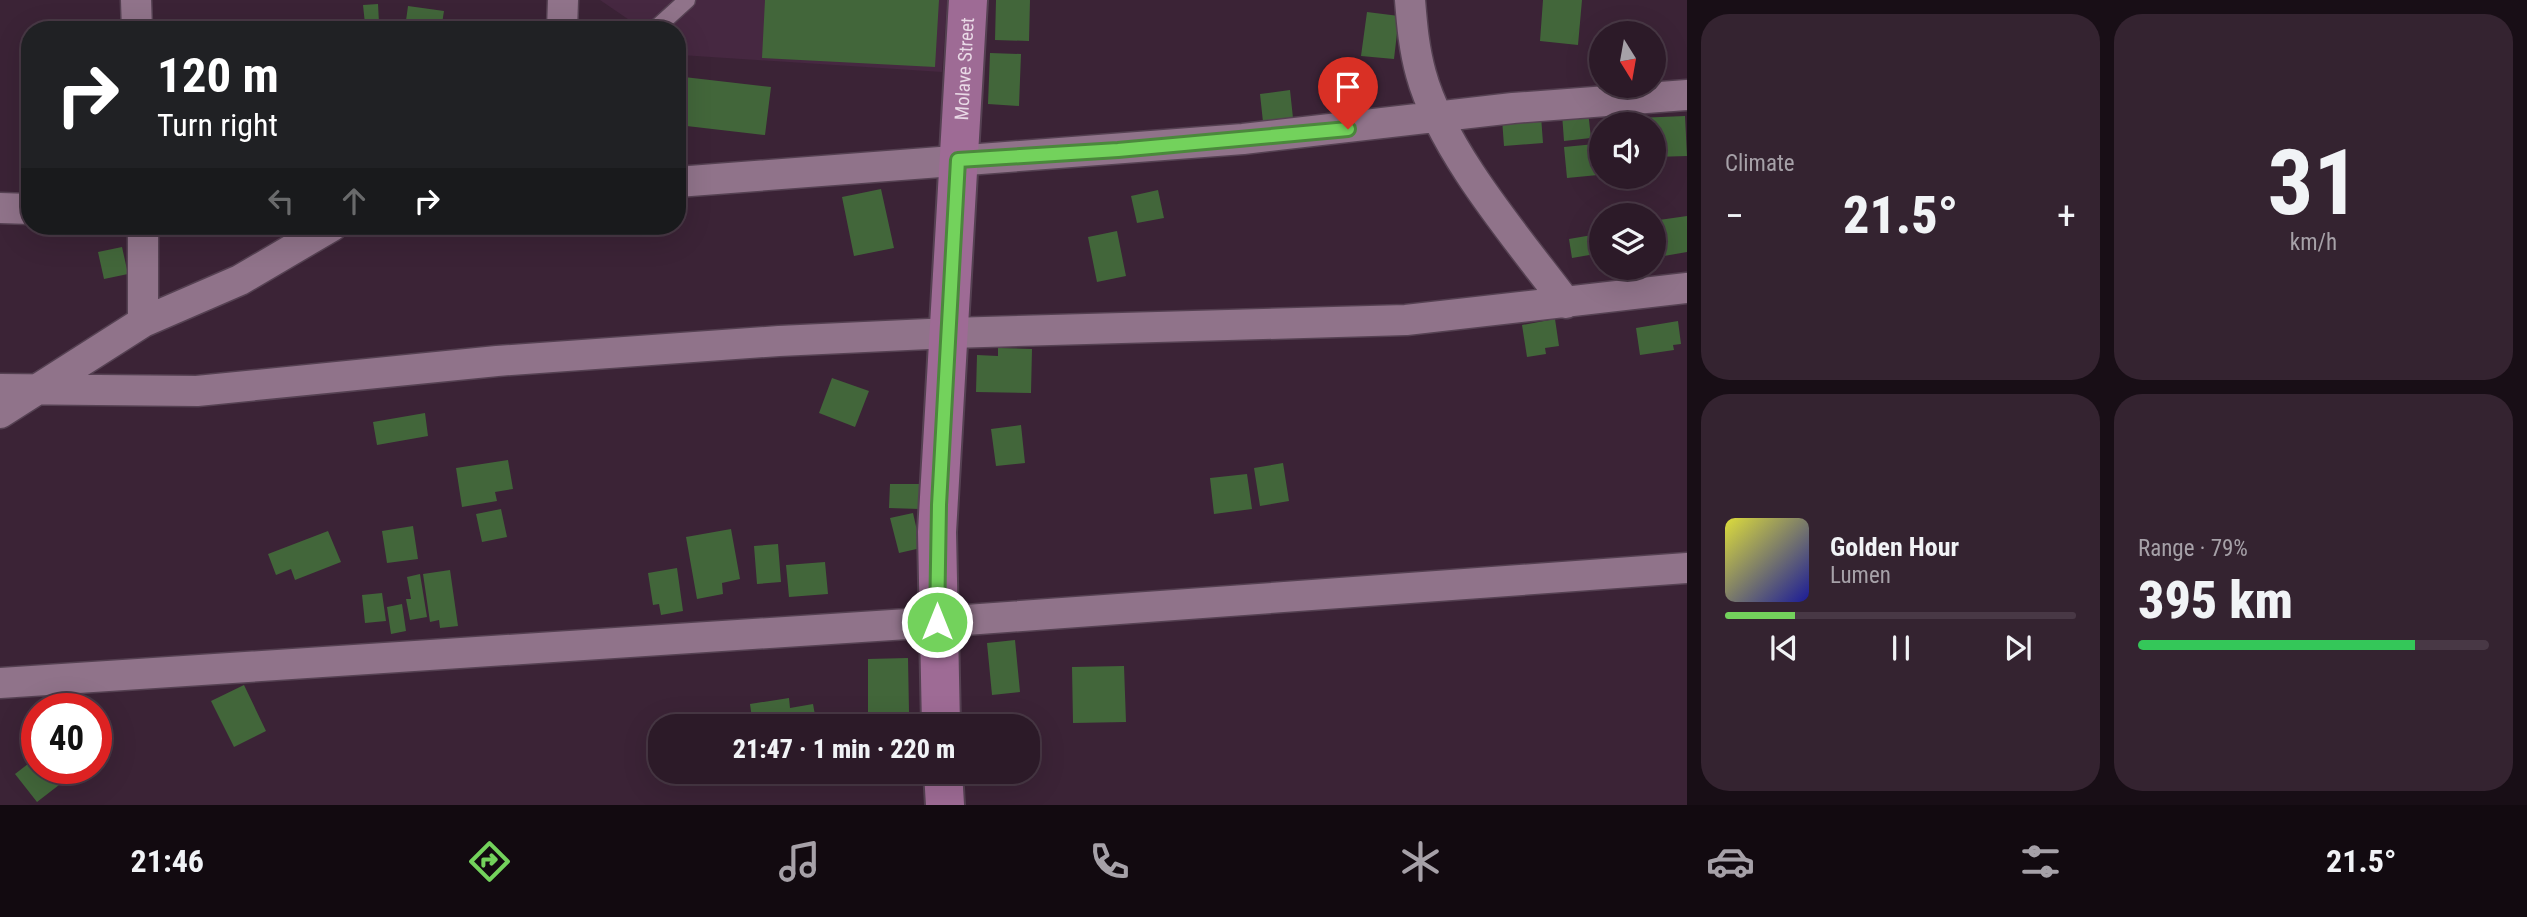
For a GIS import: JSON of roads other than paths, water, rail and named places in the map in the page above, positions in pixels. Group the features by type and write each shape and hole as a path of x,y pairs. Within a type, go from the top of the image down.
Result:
{"street":[{"path":"136,0 137,21"},
{"path":"562,21 563,0"},
{"name":"Molave Street","path":"941,714 937,533 968,0"},
{"path":"1410,0 1413,39 1422,76 1437,116 1488,197 1566,303"},
{"path":"686,181 1298,135 1437,116 1687,95"},
{"path":"0,208 21,209"},
{"path":"143,235 143,323"},
{"path":"0,413 143,323 240,280 317,235"},
{"path":"0,389 197,391 497,361 950,333 1406,320 1687,288"},
{"path":"0,683 937,622 1687,568"},
{"path":"944,784 945,805"}],"lane":[{"path":"664,21 687,0"}]}
